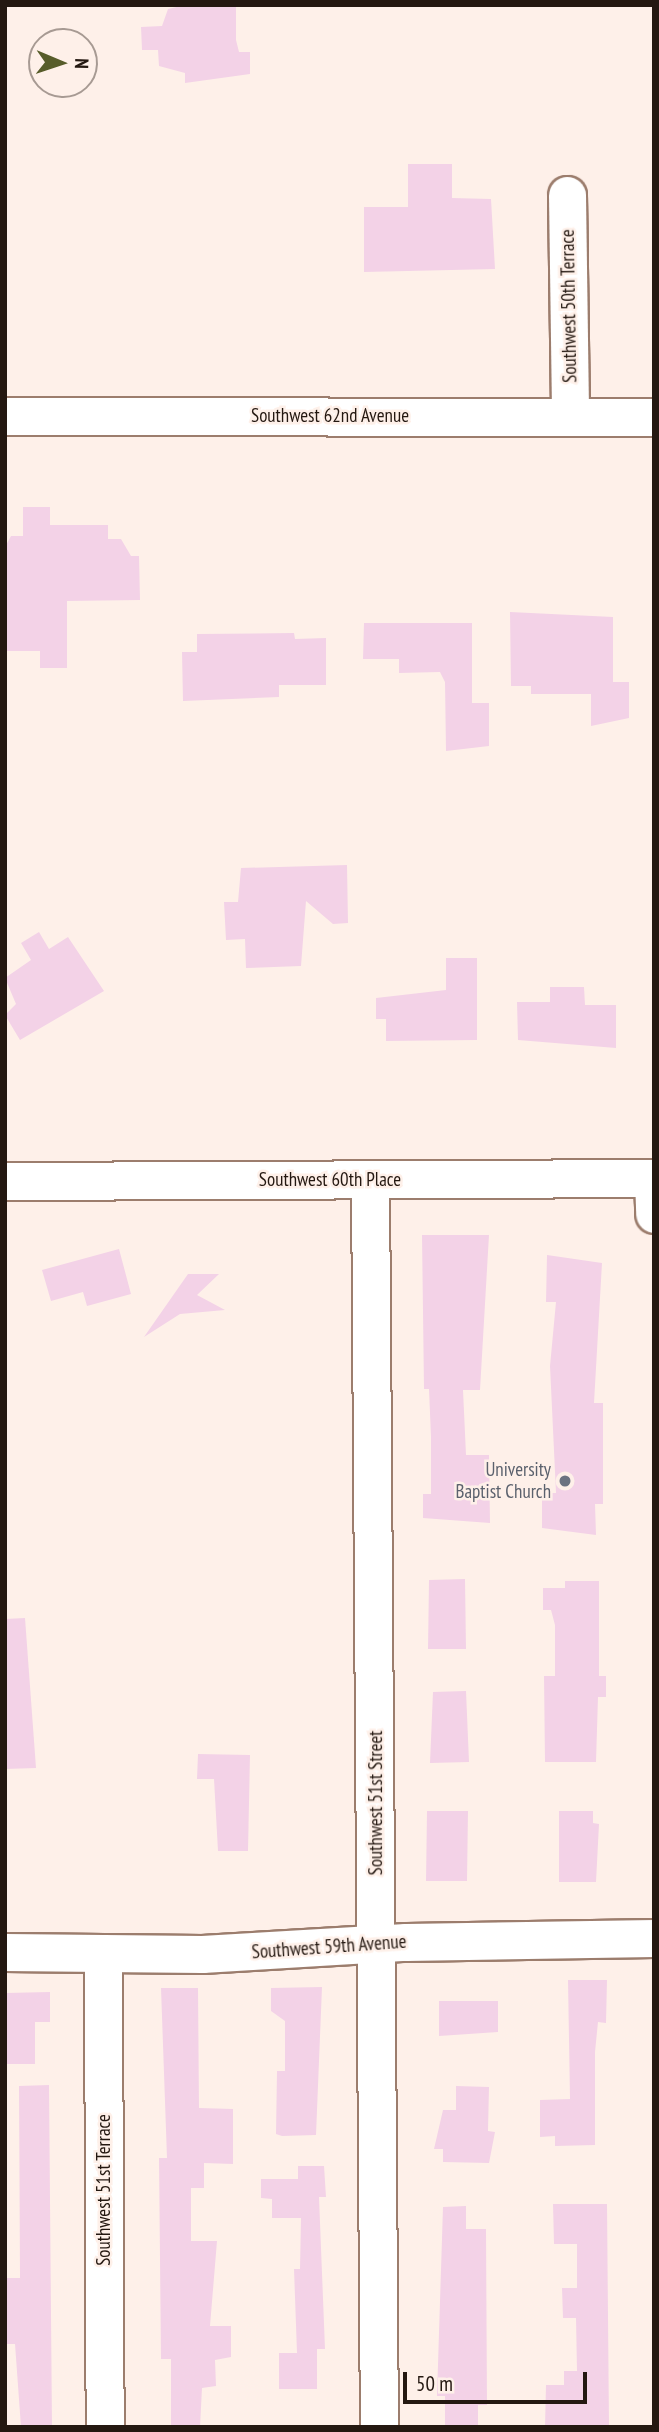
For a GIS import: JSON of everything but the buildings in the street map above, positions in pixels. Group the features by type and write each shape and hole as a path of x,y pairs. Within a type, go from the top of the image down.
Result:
{"street":[{"name":"Southwest 50th Terrace","path":"568,195 570,416"},
{"name":"Southwest 62nd Avenue","path":"5,416 654,417"},
{"name":"Southwest 60th Place","path":"5,1181 654,1178"},
{"path":"654,1178 654,1214"},
{"name":"Southwest 51st Street","path":"370,1180 379,2427"},
{"name":"Southwest 59th Avenue","path":"5,1952 103,1953 654,1938"},
{"name":"Southwest 51st Terrace","path":"103,1953 105,2427"}],"place":[{"name":"University Baptist Church","path":"565,1481"}]}
